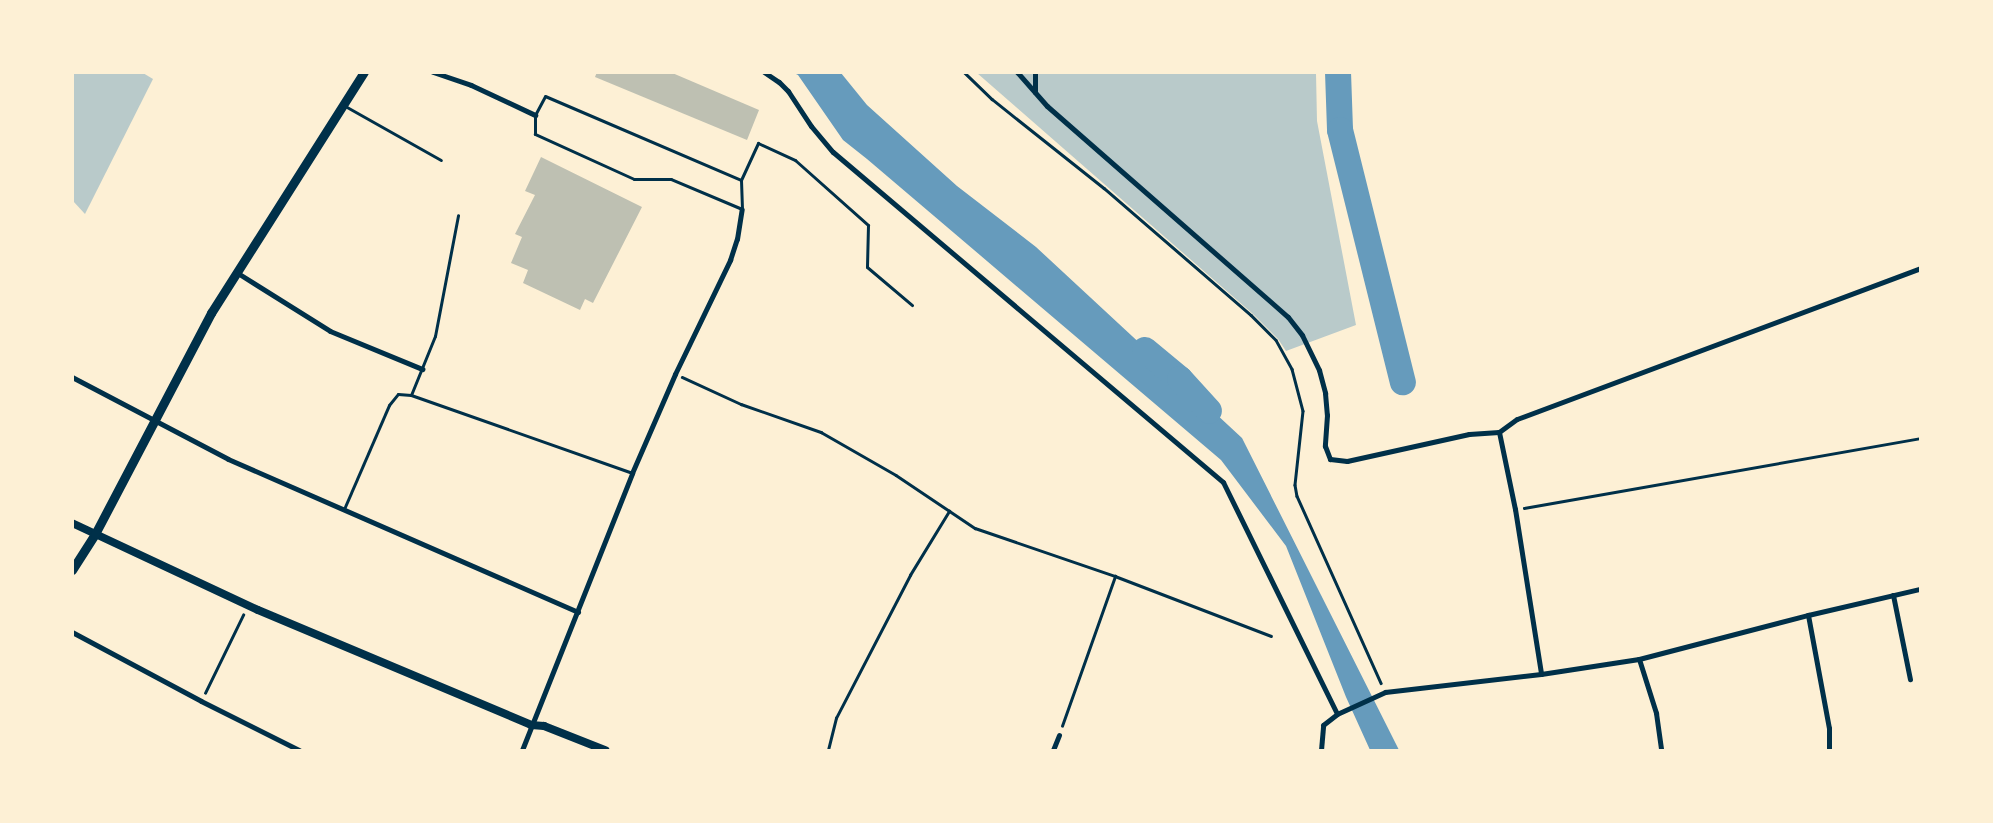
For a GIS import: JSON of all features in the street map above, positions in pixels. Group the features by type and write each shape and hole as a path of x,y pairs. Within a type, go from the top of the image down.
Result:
{"main road":[{"path":"72,570 95,534 211,313 364,72"}],"street":[{"path":"433,72 471,85 535,115"},
{"path":"764,72 779,82 788,92 811,126 833,152 1223,482 1337,714"},
{"path":"1017,72 1047,106 1274,304 1293,323 1311,352 1323,385 1327,416 1325,446 1330,459 1347,461 1469,434 1499,432 1517,419 1920,268"},
{"path":"1035,72 1035,92"},
{"path":"522,750 632,473 675,374 730,260 737,239 742,209"},
{"path":"236,272 330,331 422,369"},
{"path":"72,377 228,459 578,612"},
{"path":"1499,432 1516,509 1541,674"},
{"path":"72,523 248,606 531,725 544,726 604,750"},
{"path":"1321,750 1323,724 1337,714 1382,693 1541,674 1639,659 1808,615 1920,589"},
{"path":"1893,595 1910,679"},
{"path":"1808,615 1829,728 1830,750"},
{"path":"72,632 201,701 300,750"},
{"path":"1639,659 1656,713 1661,750"},
{"path":"1053,750 1059,735"}],"lane":[{"path":"741,180 545,96 535,115 535,134 634,179 670,179 742,209 741,180 758,143 795,160 868,225 867,267 912,305"},
{"path":"344,106 441,160"},
{"path":"411,395 435,336 458,215"},
{"path":"344,509 389,405 398,394 411,395 632,473"}],"path":[{"path":"964,72 992,99 1104,188 1252,315 1276,340 1292,370 1303,411 1295,485 1297,496 1382,693"},
{"path":"675,374 741,404 821,432 896,475 975,528 1115,576 1271,636"},
{"path":"1516,509 1920,438"},
{"path":"828,750 836,718 910,575 949,510"},
{"path":"1059,735 1115,576"},
{"path":"201,701 248,606"}],"shaded area":[{"path":"72,73 143,73 153,79 85,214 73,201"},
{"path":"977,73 1316,73 1317,121 1356,325 1286,351 1278,339 1253,314"}],"water":[{"path":"794,73 841,73 867,105 957,186 1036,247 1242,438 1399,750 1370,750 1346,697 1286,546 1221,460 843,140 798,75"},
{"path":"1333,73 1342,73 1342,128 1333,128"}],"building":[{"path":"597,72 670,72 759,110 747,140 595,77"},
{"path":"541,157 642,207 593,303 585,299 580,310 523,283 528,270 511,263 522,237 515,234 535,195 525,191"}],"waterway":[{"path":"1338,72 1340,130 1403,382"},
{"path":"1145,350 1180,379 1209,411"}]}
